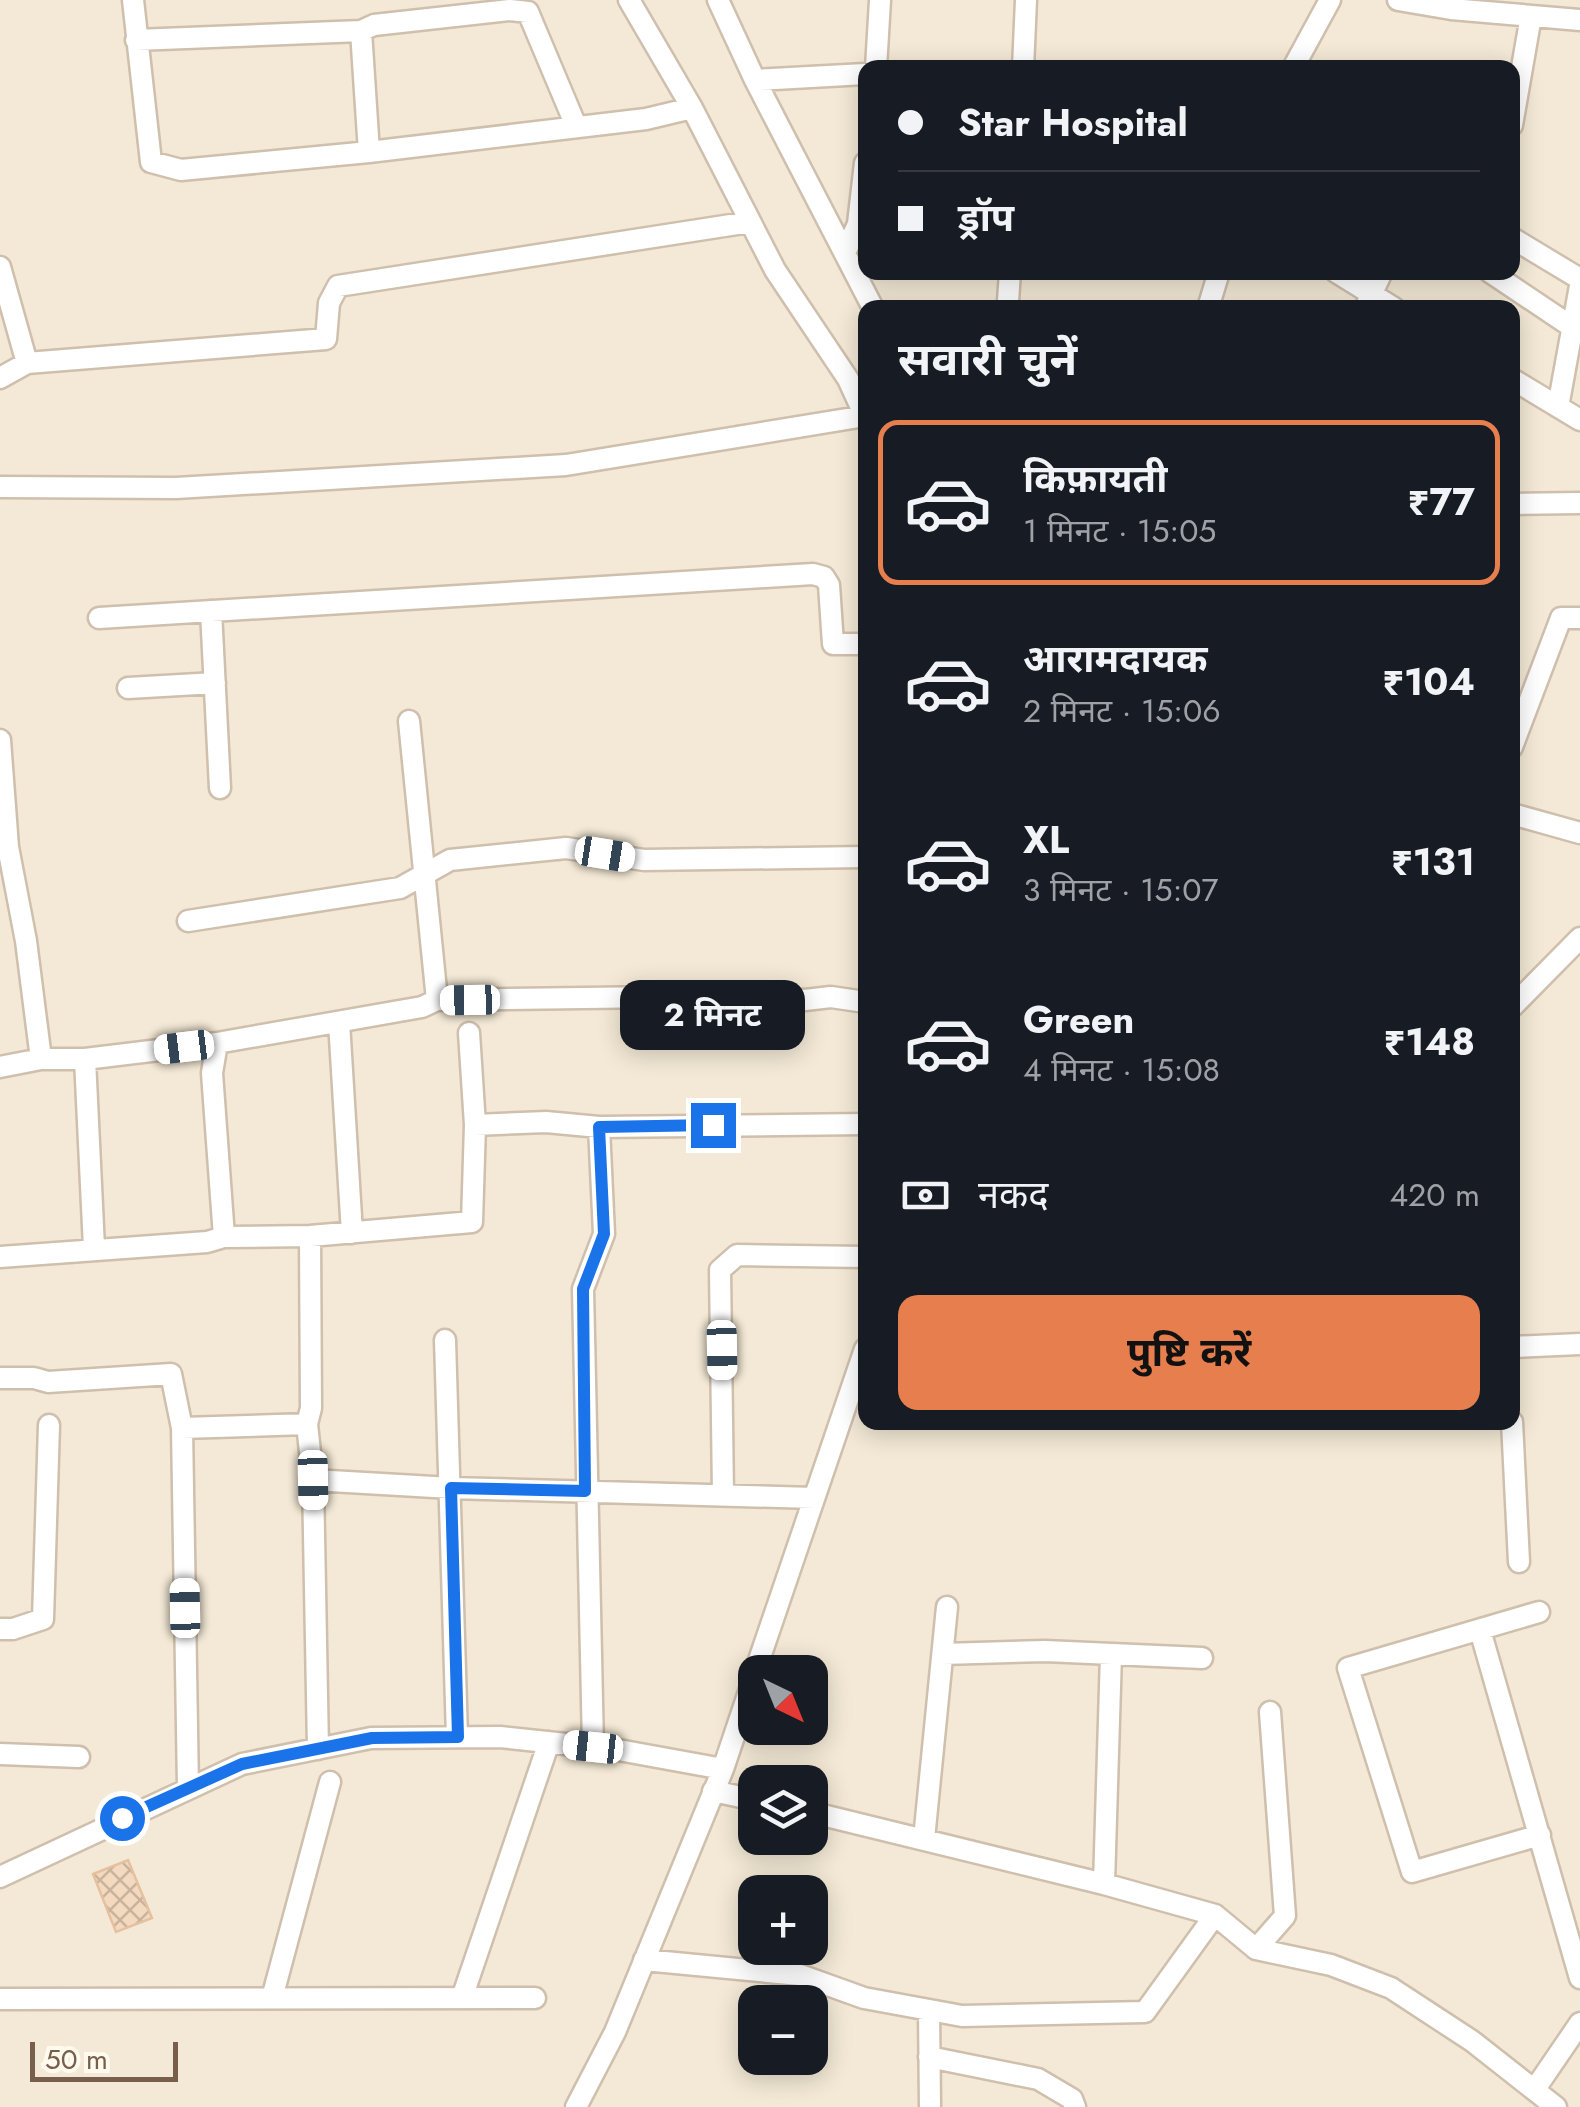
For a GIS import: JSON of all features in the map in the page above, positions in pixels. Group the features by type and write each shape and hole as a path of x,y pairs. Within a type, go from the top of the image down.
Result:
{"street":[{"path":"132,0 150,162 181,170 646,119 692,108"},
{"path":"629,0 692,108 775,270 848,379 858,401"},
{"path":"718,0 858,279"},
{"path":"876,60 880,0"},
{"path":"1023,60 1026,0"},
{"path":"1297,60 1330,0"},
{"path":"1398,0 1452,9 1580,20"},
{"path":"136,40 360,31 374,25 510,10 528,12 576,126"},
{"path":"1520,79 1531,16"},
{"path":"360,31 369,152"},
{"path":"755,80 858,74"},
{"path":"0,378 27,363 326,340 329,303 338,286 750,222"},
{"path":"845,254 858,224"},
{"path":"1520,243 1580,282 1576,329 1558,407"},
{"path":"0,267 27,363"},
{"path":"1345,280 1368,300"},
{"path":"1502,280 1576,329"},
{"path":"1520,384 1580,420"},
{"path":"0,487 176,488 566,465 858,417"},
{"path":"1520,504 1580,503"},
{"path":"99,618 813,574 824,577 829,585 833,644 858,644"},
{"path":"212,611 220,788"},
{"path":"1520,726 1561,618 1580,618"},
{"path":"128,688 215,683"},
{"path":"409,721 437,1000"},
{"path":"0,740 8,846 42,1059"},
{"path":"1520,816 1580,833"},
{"path":"188,921 400,888 450,860 566,848 644,860 858,857"},
{"path":"1520,999 1580,938"},
{"path":"0,1067 42,1059 85,1059 217,1044 422,1007 437,1000 735,996 858,1001"},
{"path":"339,1022 352,1233"},
{"path":"0,1257 207,1242 224,1236 310,1236 472,1222 474,1125 469,1033"},
{"path":"217,1044 212,1072 224,1236"},
{"path":"85,1059 94,1248"},
{"path":"474,1125 858,1124"},
{"path":"593,1747 583,1289 604,1234 599,1127"},
{"path":"310,1236 308,1424 313,1480 318,1748"},
{"path":"722,1495 720,1270 737,1255 858,1257"},
{"path":"444,1340 458,1737"},
{"path":"1520,1347 1580,1344"},
{"path":"761,1655 858,1369"},
{"path":"0,1378 48,1382 172,1374 182,1428 188,1788"},
{"path":"182,1428 308,1424"},
{"path":"0,1628 43,1620 48,1426"},
{"path":"1512,1430 1519,1562"},
{"path":"313,1480 451,1488 814,1498"},
{"path":"924,1839 947,1607"},
{"path":"1539,1612 1348,1668 1412,1872 1540,1835"},
{"path":"1480,1630 1540,1835 1571,1909 1580,1978"},
{"path":"943,1654 1044,1651 1202,1658"},
{"path":"1104,1884 1112,1654"},
{"path":"1256,1949 1285,1916 1270,1712"},
{"path":"576,2107 614,2032 714,1791 738,1722"},
{"path":"0,1876 242,1764 372,1738 500,1737 593,1747 722,1769"},
{"path":"462,1998 549,1742"},
{"path":"0,1754 79,1757"},
{"path":"272,1998 330,1782"},
{"path":"714,1791 738,1796"},
{"path":"828,1816 1215,1915 1256,1949 1332,1965 1391,1988 1472,2042 1556,2107"},
{"path":"644,1960 800,1975 864,1998 962,2016 1145,2012 1215,1915"},
{"path":"0,1999 535,1998"},
{"path":"929,2010 930,2107"},
{"path":"1535,2089 1580,2023"},
{"path":"929,2057 1038,2079 1072,2099 1075,2107"}],"shaded area":[{"path":"0,0 1580,0 1580,2107 0,2107"}],"building":[{"path":"128,1860 152,1918 116,1932 93,1874"}],"route":[{"path":"122,1818 242,1764 372,1738 458,1737 451,1488 585,1491 583,1289 604,1234 599,1127 713,1125"}]}
